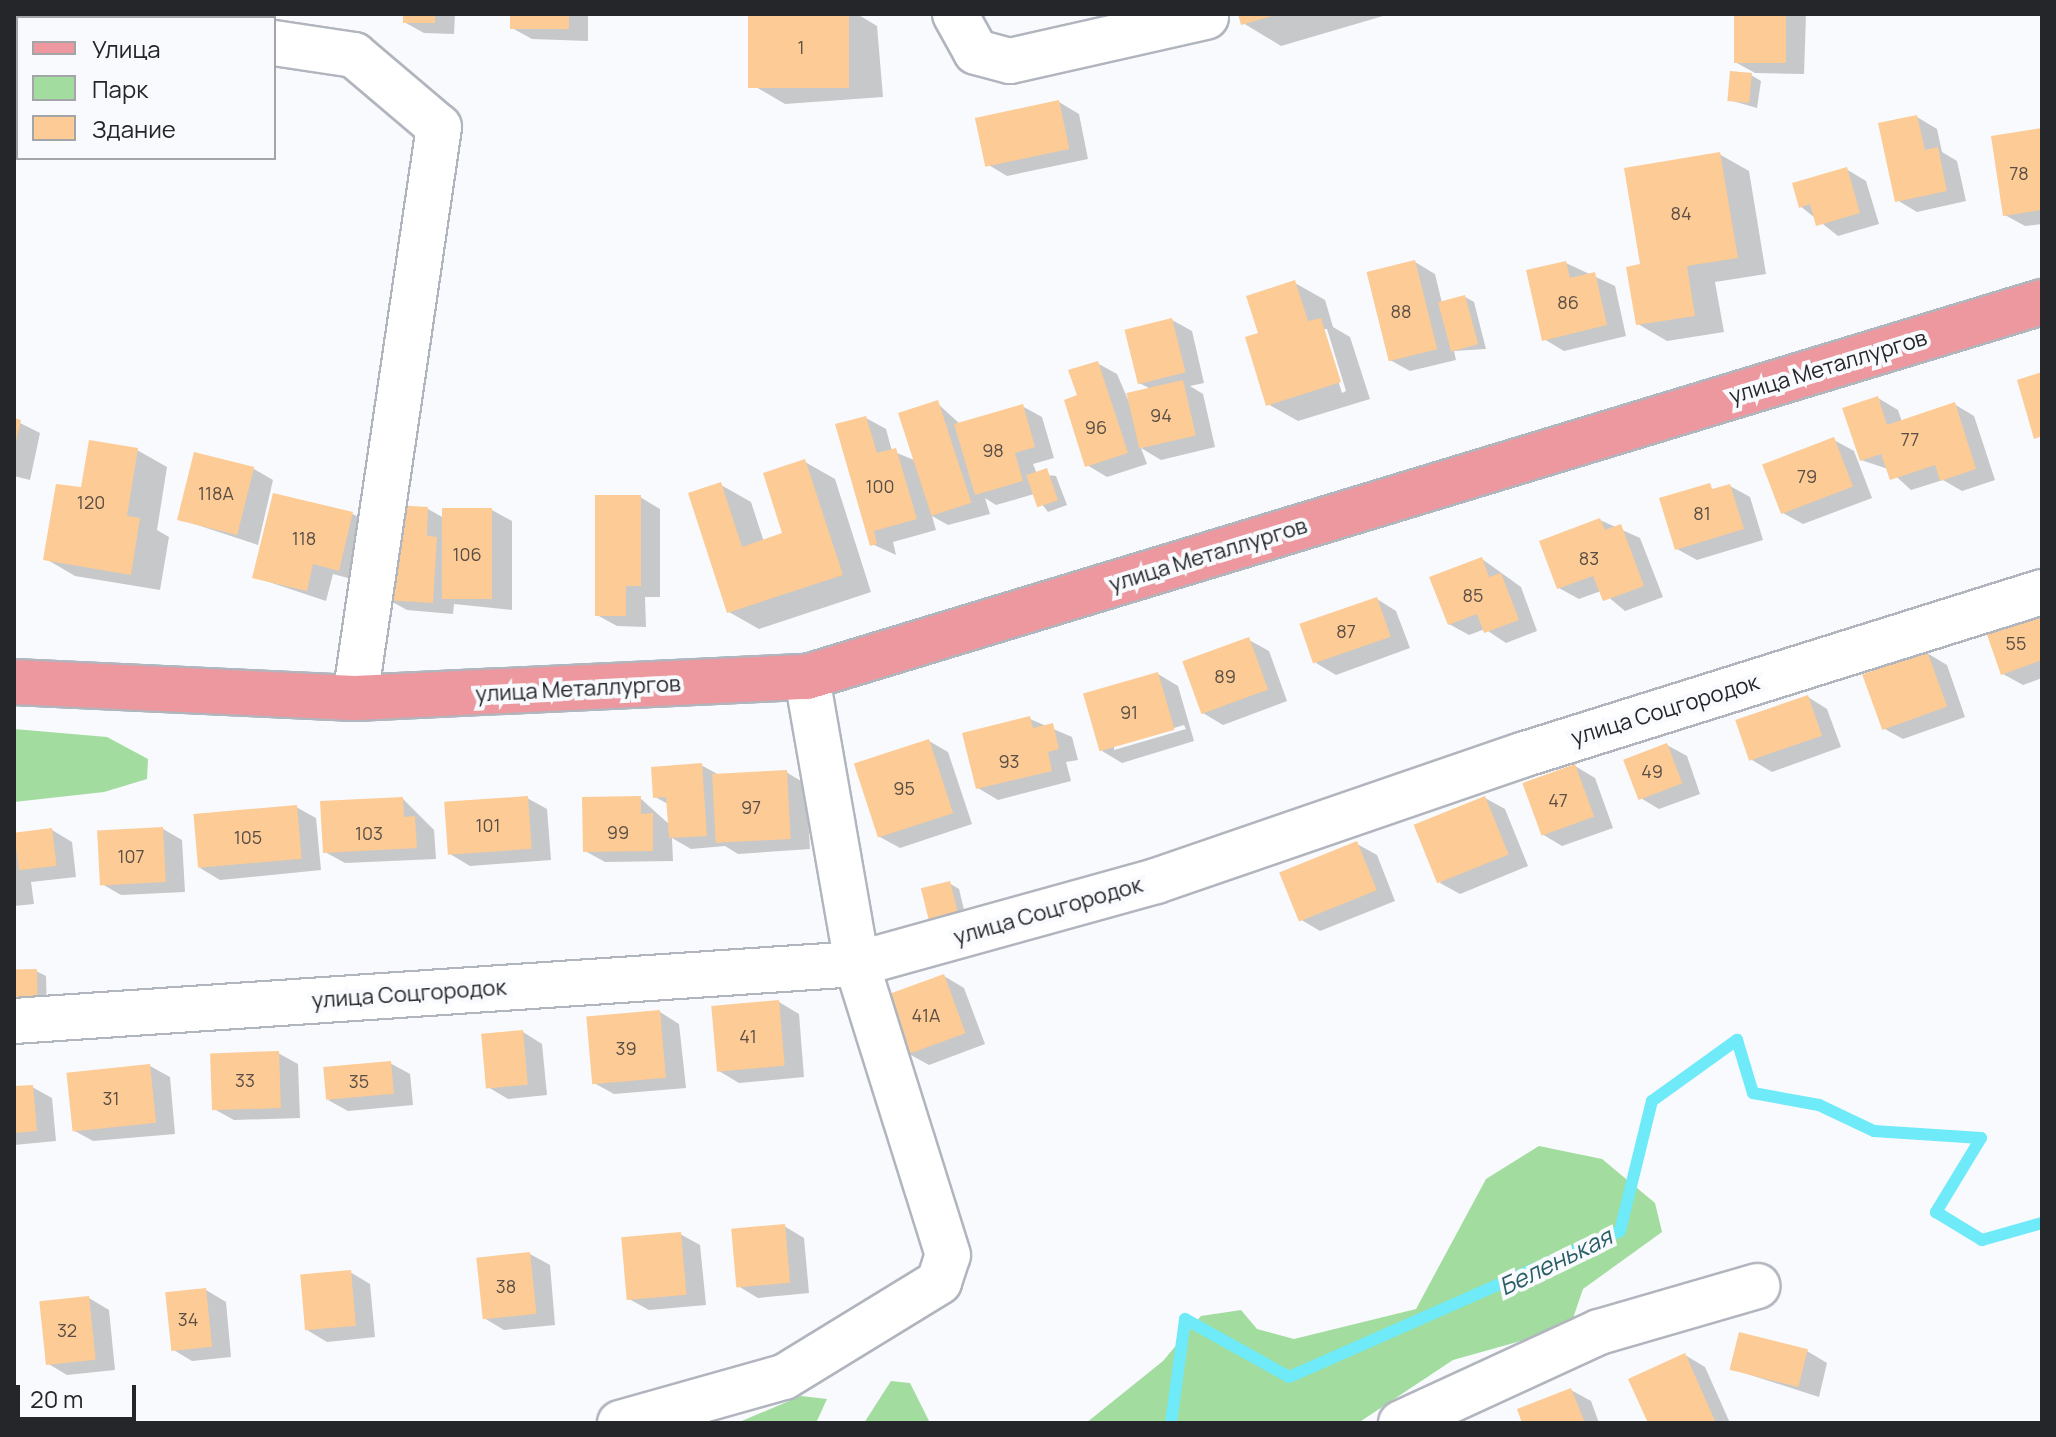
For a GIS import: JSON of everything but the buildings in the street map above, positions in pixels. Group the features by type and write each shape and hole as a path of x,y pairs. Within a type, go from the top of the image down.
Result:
{"main road":[{"name":"улица Металлургов","path":"14,682 355,698 807,677 2042,302"}],"street":[{"path":"955,14 976,52 1010,61 1206,17"},
{"path":"276,43 354,55 439,127 355,698"},
{"name":"улица Соцгородок","path":"14,1021 857,964 1156,881 1522,755 2042,592"},
{"path":"620,1423 784,1377 939,1282 948,1255 857,964 807,677"},
{"path":"1401,1423 1599,1332 1757,1286"}],"green space":[{"path":"14,729 107,737 148,759 147,779 104,792 14,802"},
{"path":"1539,1146 1602,1159 1655,1203 1662,1232 1583,1289 1570,1327 1453,1360 1358,1423 1086,1423 1163,1361 1201,1316 1241,1310 1257,1329 1294,1339 1416,1309 1486,1179"},
{"path":"891,1381 910,1383 930,1423 864,1423"},
{"path":"801,1396 827,1399 816,1423 737,1423"}],"waterway":[{"name":"Беленькая","path":"1171,1423 1185,1319 1289,1377 1620,1231 1652,1101 1737,1040 1753,1093 1819,1105 1874,1131 1981,1138 1936,1212 1982,1240 2042,1223"}]}
